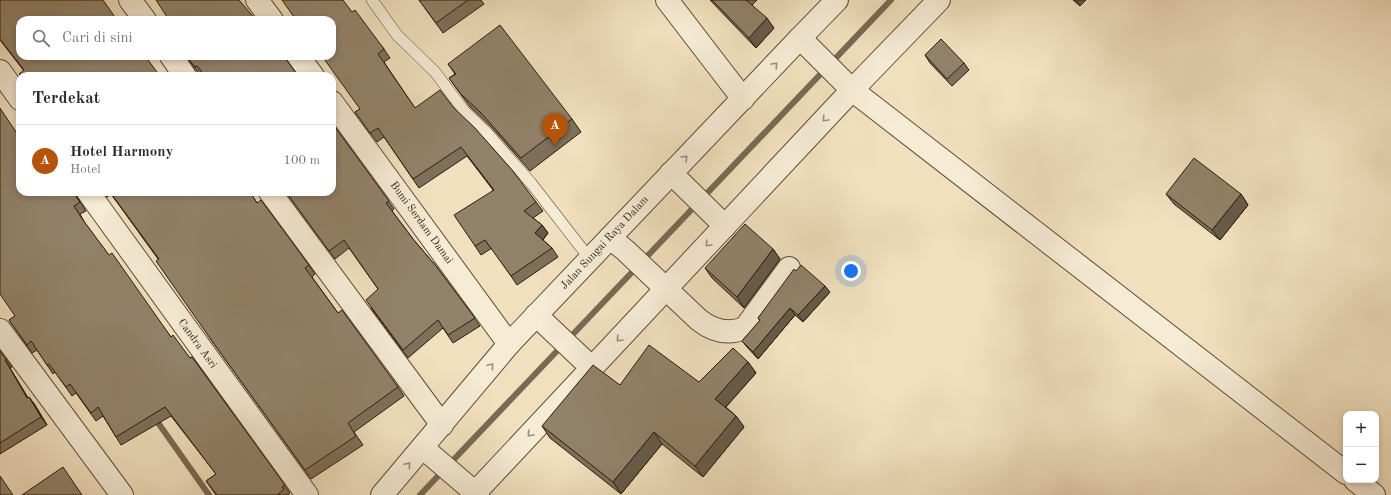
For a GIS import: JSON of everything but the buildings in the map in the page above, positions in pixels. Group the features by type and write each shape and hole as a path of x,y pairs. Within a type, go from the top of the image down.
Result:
{"street":[{"path":"130,0 142,16"},
{"path":"257,0 269,16"},
{"path":"667,0 743,99"},
{"name":"Jalan Sungai Raya Dalam","path":"382,495 428,452 442,425 509,344 543,323 590,259 617,244 671,174 743,99 806,44 837,0"},
{"path":"428,452 474,493 587,363 722,223 846,84 939,0"},
{"path":"806,44 846,84 1343,471"},
{"path":"174,60 182,72"},
{"path":"301,60 310,72"},
{"path":"0,71 16,93"},
{"name":"Bumi Serdam Damai","path":"336,107 509,344"},
{"path":"671,174 722,223"},
{"name":"Candra Asri","path":"91,196 307,495"},
{"path":"273,196 442,425"},
{"path":"617,244 709,328 719,331 735,332 745,328 789,268"},
{"path":"543,323 587,363"},
{"path":"0,330 122,495"},
{"path":"1359,483 1374,495"}],"lane":[{"path":"372,0 397,35 435,72 465,112 486,132 531,183 590,259"}],"waterway":[{"path":"420,495 891,0"},
{"path":"154,417 209,495"}],"place":[{"name":"Hotel Harmony","path":"555,146"}]}
